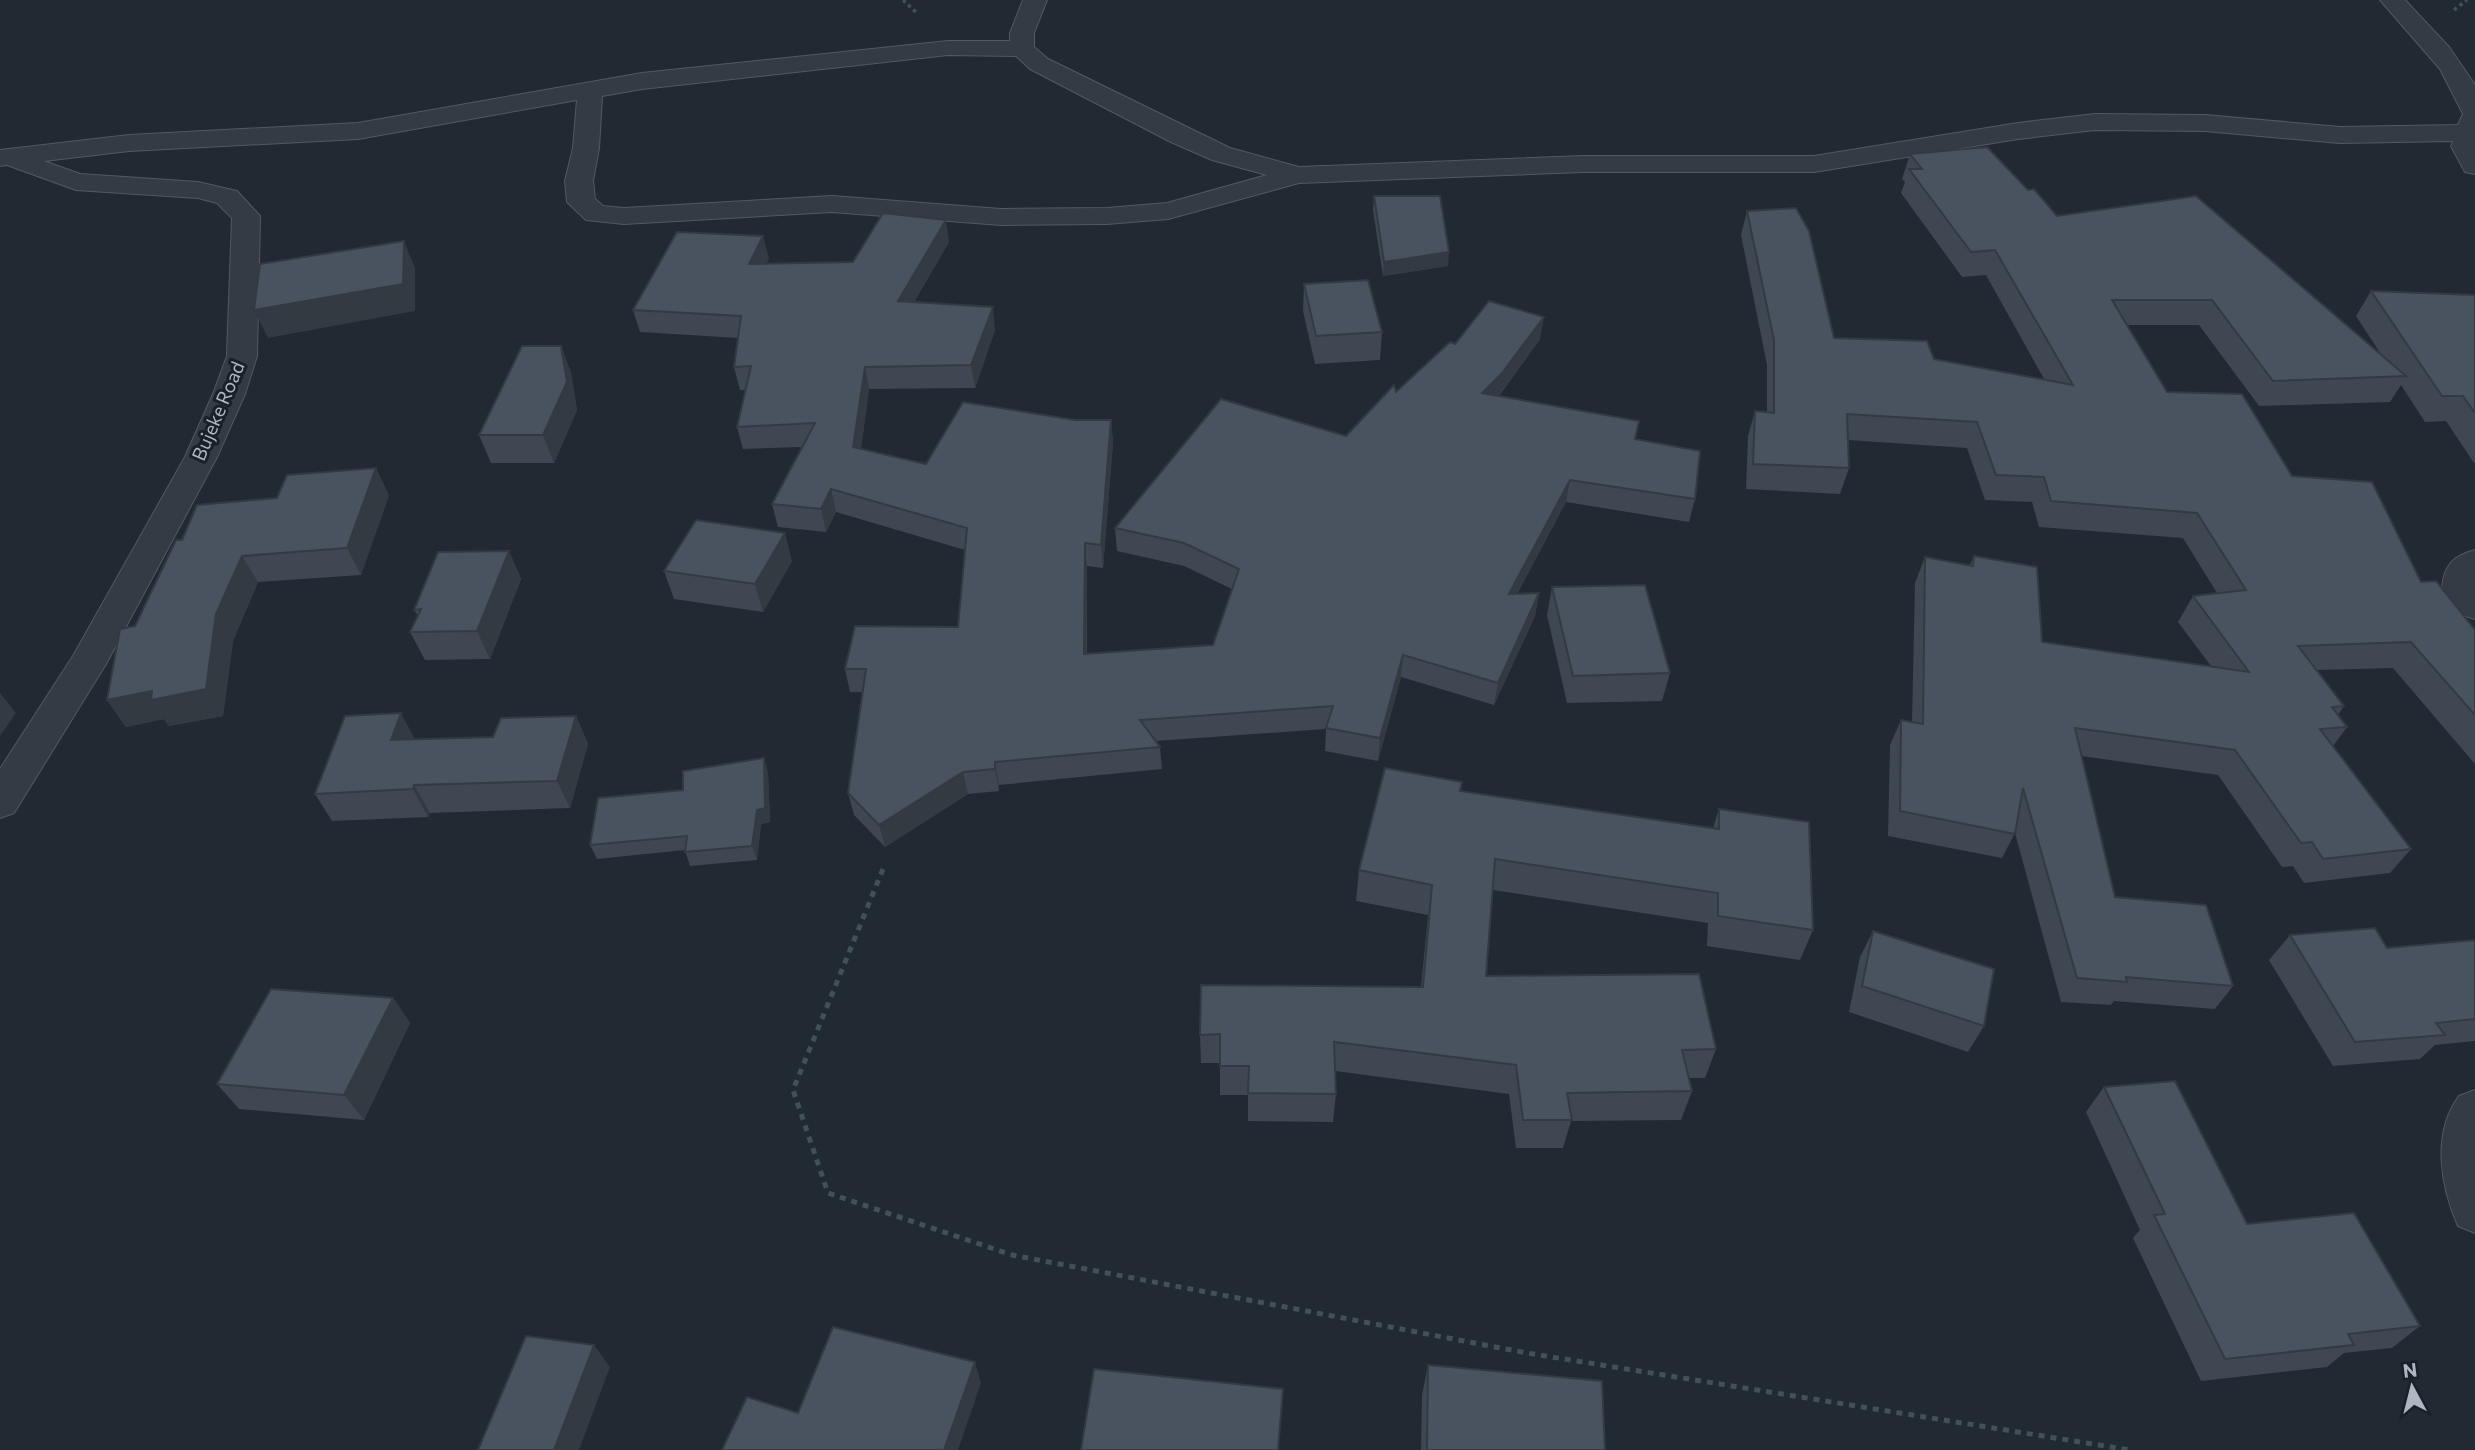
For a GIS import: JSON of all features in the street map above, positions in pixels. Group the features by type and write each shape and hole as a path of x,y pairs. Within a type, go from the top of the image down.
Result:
{"street":[{"path":"1022,49 1022,33 1035,0"},
{"path":"2392,0 2423,32 2468,90 2473,124 2464,146 2475,166"},
{"path":"5,158 129,142 358,131 642,80 974,47 1022,49 1039,64 1180,136 1221,154 1298,174"},
{"path":"590,91 586,148 579,181 581,202 596,214 624,216 832,204 1001,217 1107,216 1168,211 1298,174 1583,164 1814,164 2018,131 2095,122 2205,123 2340,135 2473,124"},
{"name":"Bujeke Road","path":"0,802 87,664 201,457 229,394 242,356 246,216 227,197 198,190 76,182 5,158"},
{"path":"2475,562 2467,565 2461,574 2460,588 2475,606"},
{"path":"2475,1111 2463,1153 2470,1198 2475,1210"}],"path":[{"path":"883,869 793,1090 828,1193 1012,1255 1527,1353 2130,1450"}],"building":[{"path":"1987,147 2028,190 2034,189 2057,216 2196,196 2406,376 2273,381 2212,300 2112,300 2167,392 2242,394 2292,476 2372,482 2421,582 2436,581 2475,630 2475,715 2411,642 2298,646 2344,706 2332,707 2347,727 2320,729 2411,849 2323,859 2312,842 2301,843 2235,750 2075,728 2115,897 2206,905 2233,986 2126,977 2127,982 2077,978 2023,788 2015,834 1900,811 1901,720 1923,724 1925,557 1973,566 1974,556 2037,567 2042,642 2249,672 2193,596 2246,590 2197,513 2051,501 2044,477 1996,475 1977,422 1847,414 1849,468 1753,464 1755,411 1774,413 1774,340 1747,211 1796,208 1809,231 1834,338 1927,341 1934,359 2073,385 1995,250 1971,252 1909,169 1922,169 1910,154"},
{"path":"1374,196 1440,196 1449,252 1384,262"},
{"path":"883,213 946,220 898,301 993,307 971,365 865,367 853,447 926,464 963,402 1075,420 1111,420 1101,545 1085,543 1084,654 1213,645 1239,569 1184,543 1115,528 1221,399 1346,436 1394,385 1396,392 1450,342 1455,344 1489,301 1544,317 1502,373 1482,393 1639,421 1635,439 1700,451 1695,499 1570,480 1509,594 1539,593 1498,683 1403,655 1380,738 1326,728 1333,706 1140,720 1160,747 995,762 995,769 963,772 879,825 848,793 866,669 845,669 855,626 958,627 967,528 831,489 821,509 772,504 815,423 737,427 751,366 734,367 741,316 633,310 677,232 763,236 749,264 853,262"},
{"path":"404,241 403,284 254,310 260,264"},
{"path":"1368,280 1382,332 1316,336 1304,284"},
{"path":"2371,291 2475,295 2475,413 2463,396 2442,396"},
{"path":"522,346 561,346 567,382 543,435 479,435"},
{"path":"376,468 347,548 242,556 216,614 206,689 151,700 152,691 107,700 120,629 135,626 176,540 182,540 197,505 277,498 287,475"},
{"path":"696,520 785,533 755,584 664,571"},
{"path":"509,551 477,631 410,632 421,609 414,610 438,552"},
{"path":"1645,585 1670,673 1573,676 1552,587"},
{"path":"401,713 391,740 493,737 501,718 576,716 557,781 414,785 413,789 315,794 345,716"},
{"path":"764,758 765,808 757,810 752,846 685,852 687,836 590,845 598,798 683,790 683,771"},
{"path":"1385,768 1462,782 1460,791 1719,829 1719,809 1809,822 1813,930 1718,916 1718,893 1495,859 1486,976 1699,974 1716,1049 1682,1050 1692,1091 1567,1093 1572,1120 1523,1120 1516,1065 1334,1042 1336,1094 1248,1093 1249,1066 1220,1066 1220,1034 1200,1035 1201,985 1423,987 1432,885 1359,870"},
{"path":"2375,928 2387,948 2475,940 2475,1019 2436,1023 2445,1035 2355,1042 2290,935"},
{"path":"1873,931 1994,969 1984,1026 1862,986"},
{"path":"271,989 393,998 344,1095 217,1084"},
{"path":"2175,1081 2247,1224 2354,1213 2420,1326 2348,1334 2354,1345 2225,1359 2154,1215 2165,1214 2104,1087"},
{"path":"833,1327 975,1362 944,1450 722,1450 747,1397 798,1413"},
{"path":"526,1336 594,1345 554,1450 478,1450"},
{"path":"1428,1365 1602,1381 1605,1450 1427,1450"},
{"path":"1094,1369 1283,1389 1278,1450 1081,1450"}]}
